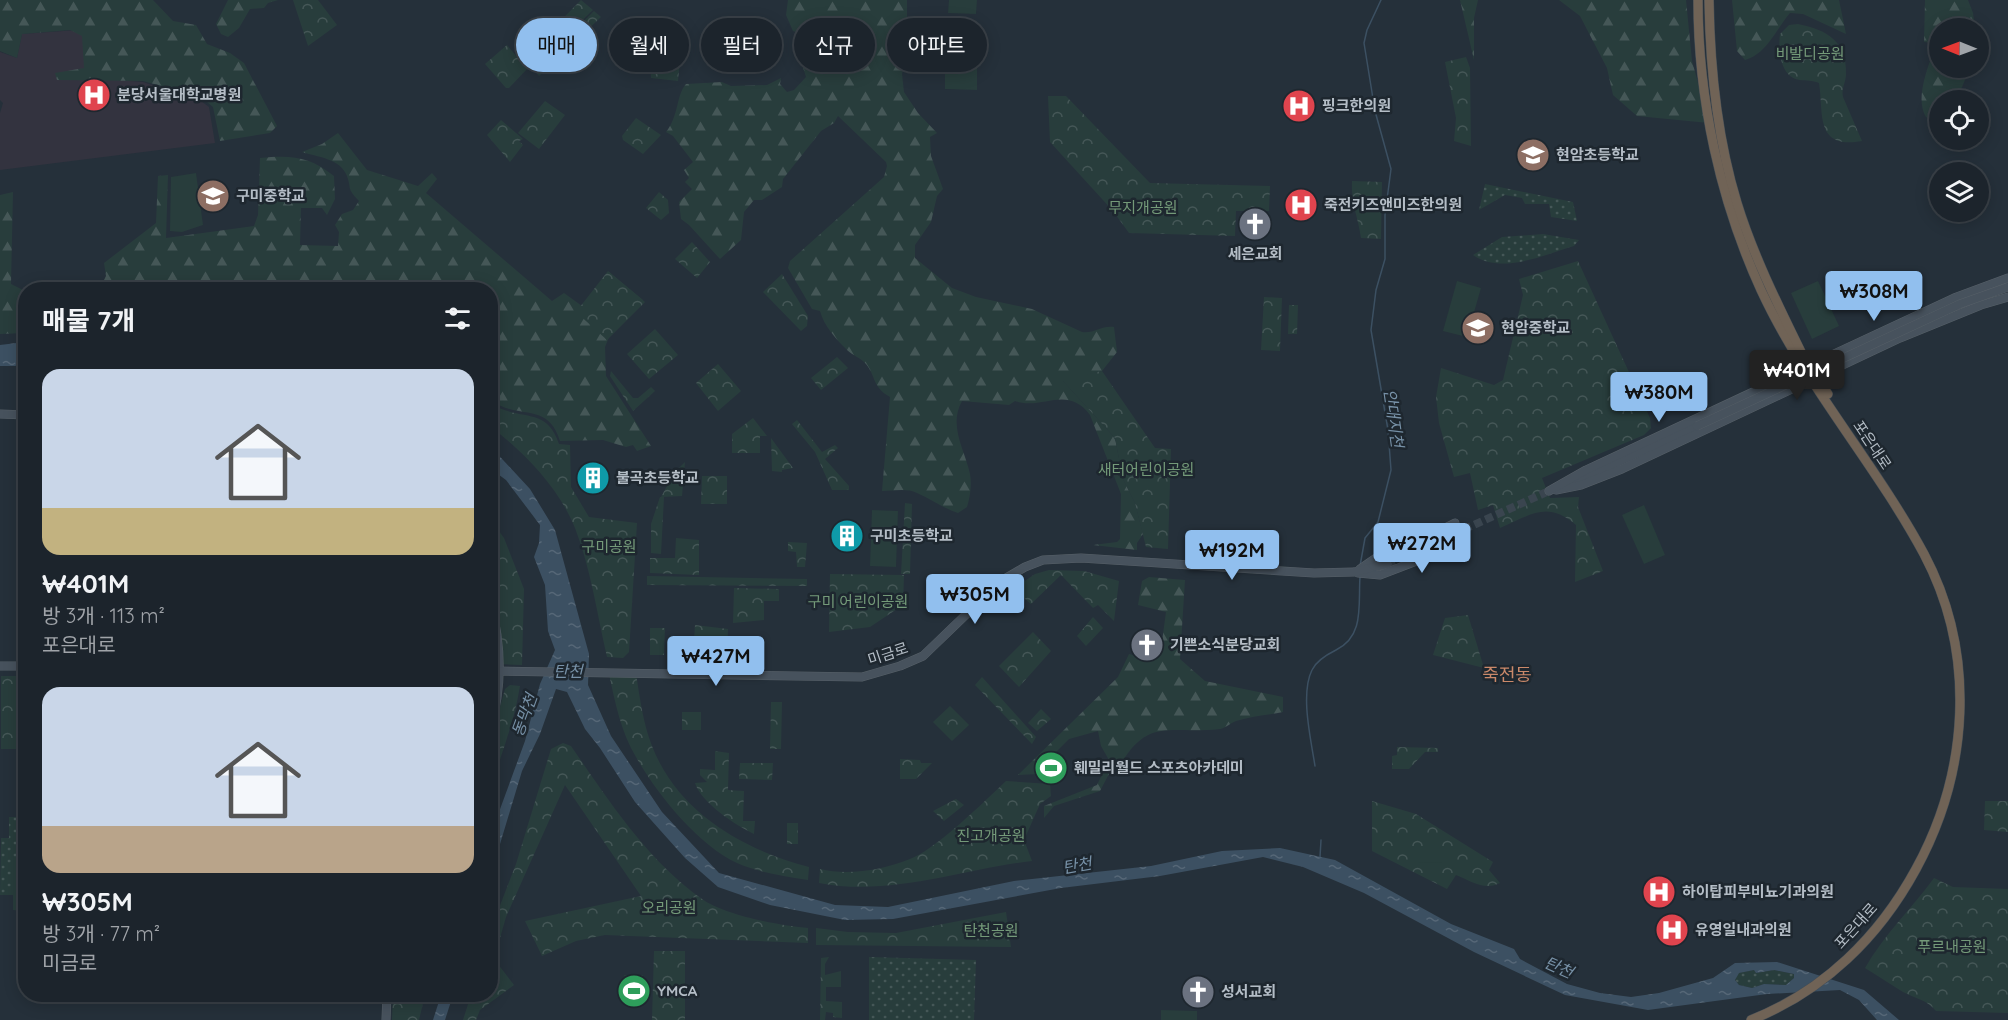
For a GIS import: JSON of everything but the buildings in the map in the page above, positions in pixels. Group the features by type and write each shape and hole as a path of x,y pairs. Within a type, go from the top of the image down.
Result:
{"highway":[{"path":"1698,0 1702,73 1716,127"},
{"path":"1709,0 1716,127"},
{"name":"포은대로","path":"1716,127 1724,169 1724,193 1760,286 1779,327 1815,379 1925,557 1948,612 1957,647 1963,713 1961,743 1947,794 1922,858 1878,929 1852,958 1809,989 1758,1019"}],"main road":[{"path":"1640,449 1690,422 1807,367 1973,290 2008,278"},
{"path":"2008,287 1960,304 1640,449 1569,478 1549,491 1581,484 1640,461 1900,338 1981,305 2008,297"},
{"path":"0,414 18,415"},
{"path":"1354,572 1376,558 1405,548 1455,523"},
{"path":"1354,572 1374,576 1461,544"},
{"name":"미금로","path":"498,671 614,671 819,678 870,675 923,656 1001,581 1034,564 1069,558 1296,573 1354,572"},
{"path":"1354,572 1387,564"},
{"path":"0,666 18,666"},
{"path":"386,1020 387,1002"}],"shaded area":[{"name":"분당서울대학교병원","path":"77,30 84,33 92,78 143,82 201,101 209,107 215,143 0,170 0,113 3,103 0,100 0,52 17,58 22,34"}],"green space":[{"path":"0,0 153,0 173,21 196,25 207,44 230,53 244,63 277,126 270,133 220,141 213,107 207,102 176,90 143,81 57,80 55,73 84,68 82,36 70,30 22,34 17,58 0,51"},
{"path":"228,0 278,0 268,3 264,8 250,9 239,28 228,37 221,34 216,24"},
{"path":"293,0 318,0 337,25 308,46"},
{"path":"581,0 593,10 585,18 563,18"},
{"path":"788,0 907,0 907,18 887,18 887,72 902,72 904,92 918,113 937,133 930,137 931,156 943,189 937,196 931,222 915,245 915,258 952,288 976,297 1032,309 1082,332 1114,327 1117,352 1102,371 1063,381 1115,438 1123,479 1135,503 1143,534 1137,543 1137,550 1093,545 1117,542 1120,539 1121,494 1090,415 1072,401 1025,403 1015,401 1009,405 962,401 958,410 957,429 970,474 971,487 967,507 958,513 913,491 882,491 890,397 877,385 866,364 849,352 835,337 824,322 820,311 812,309 788,268 790,261 884,177 886,162 838,116 834,123 821,131 783,179 782,187 762,200 754,200 744,212 741,240 720,259 681,219 679,202 692,189 685,182 689,178 684,170 693,162 673,136 666,132 686,84 722,82 731,86 767,85 781,78 780,84 787,92 794,90 806,77 804,72 875,72 875,18 794,18 794,31 786,15"},
{"path":"949,0 977,0 976,14 948,13"},
{"path":"1460,0 1478,0 1474,18 1474,60"},
{"path":"1559,0 1686,0 1692,61 1709,123 1637,116 1613,95 1607,68 1580,16"},
{"path":"1732,0 1839,0 1846,34 1803,14 1790,13 1765,47 1753,57 1745,60 1737,51"},
{"path":"1925,0 1968,0 1974,18 1929,18 1929,42 1924,42"},
{"path":"594,11 601,17 597,21 597,18 587,18"},
{"name":"비발디공원","path":"1798,24 1826,34 1839,45 1843,53 1846,74 1843,97 1862,141 1836,140 1829,134 1822,116 1819,83 1793,78 1784,69 1779,47 1780,34 1789,25"},
{"path":"507,45 516,56 516,72 524,72 509,88 506,88 485,64"},
{"path":"1466,57 1470,68 1471,146 1454,141 1456,118 1445,62"},
{"path":"1929,65 1929,78 1966,78 1960,90 1929,90 1929,119 1923,109 1924,80"},
{"path":"651,72 679,72 678,81 651,78"},
{"path":"945,72 977,72 977,90 945,89"},
{"name":"무지개공원","path":"1048,96 1066,96 1150,183 1270,186 1269,211 1236,211 1235,236 1129,233 1113,211 1050,142"},
{"path":"545,101 565,115 539,149 518,133"},
{"path":"636,118 661,135 643,154 623,140 622,136"},
{"path":"501,120 523,139 519,141 523,145 510,162 487,135"},
{"path":"338,133 367,170 418,186 432,173 437,179 426,193 552,301 564,293 582,306 609,272 643,300 611,332 605,347 606,376 651,446 637,451 633,445 626,447 603,440 560,441 555,429 540,416 512,410 498,404 498,282 103,282 106,276 104,263 156,223 158,176 168,175 166,238 254,226 258,215 260,158 299,158 316,164 334,176 335,199 327,215 322,208 301,208 300,245 338,246 339,232 335,225 342,214 353,210 359,201 351,191 347,176 339,165 328,159 302,152 322,144"},
{"path":"196,173 203,225 182,232 170,231 171,177"},
{"path":"1352,181 1382,182 1381,239 1361,238"},
{"path":"1485,184 1573,202 1577,221 1551,217 1549,204 1525,204 1522,198 1505,195 1479,210"},
{"path":"13,192 11,284 18,288 18,333 0,334 0,195"},
{"path":"659,192 668,200 669,213 661,220 646,208"},
{"path":"1543,234 1579,240 1574,246 1536,258 1510,263 1484,261 1473,255 1502,237"},
{"path":"692,242 710,262 697,278 675,259"},
{"path":"1578,261 1650,418 1651,428 1644,435 1542,478 1550,498 1579,497 1578,507 1603,571 1575,582 1576,525 1556,513 1539,512 1500,528 1493,505 1478,510 1470,473 1454,477 1439,423 1436,397 1441,368 1494,385 1503,380 1523,295 1519,279"},
{"path":"608,271 645,302 607,340 576,312"},
{"path":"782,274 808,316 807,326 801,331 763,292"},
{"path":"1457,281 1481,288 1467,337 1443,331"},
{"path":"1818,281 1839,326 1812,339 1791,293"},
{"path":"1264,297 1282,298 1280,351 1261,350"},
{"path":"1289,305 1298,305 1297,334 1288,334"},
{"path":"655,329 678,355 649,379 627,354"},
{"path":"837,357 848,368 821,390 811,378"},
{"path":"718,364 741,391 718,411 696,383"},
{"path":"611,371 633,398 638,398 651,387 655,391 633,411 610,376"},
{"name":"새터어린이공원","path":"1102,371 1155,448 1171,449 1168,549 1146,547 1135,503 1123,479 1115,438 1062,380"},
{"name":"구미공원","path":"498,407 540,419 554,432 559,444 570,445 571,487 589,517 637,523 629,652 623,658 607,657 585,559 568,513 550,485 516,448 498,433"},
{"path":"753,418 767,436 760,436 760,453 732,453 732,434"},
{"path":"797,420 822,452 835,445 838,448 825,459 849,486 849,490 832,490 815,452 792,424"},
{"path":"771,438 793,468 782,470 782,472 772,471"},
{"path":"685,462 682,496 661,497 674,473"},
{"path":"702,476 727,476 727,504 701,504"},
{"path":"660,497 664,497 661,554 651,553 651,524"},
{"path":"905,503 912,504 910,574 901,574"},
{"path":"1644,505 1665,555 1644,564 1622,515"},
{"path":"872,510 898,511 896,567 870,566"},
{"path":"498,530 504,538 524,589 522,665 499,664"},
{"path":"676,538 699,540 699,575 650,573 650,558 675,558"},
{"path":"788,542 807,543 805,567 797,567 796,552 788,551"},
{"path":"1049,570 1084,571 1119,581 1114,621 1098,605 1093,608 1061,575 1031,604 1013,589 1035,574"},
{"name":"구미 어린이공원","path":"830,574 904,575 903,605 870,627 829,632"},
{"path":"647,576 807,579 807,586 647,585"},
{"path":"1149,577 1185,580 1180,659 1205,681 1283,697 1283,712 1242,719 1220,729 1160,731 1149,735 1138,742 1128,753 1117,771 1111,770 1100,791 1054,806 1044,818 1044,806 1097,785 1109,760 1101,746 1098,731 1069,739 1038,770 1038,774 1018,775 1118,677 1129,654 1149,659 1161,649 1166,612 1138,605 1142,581"},
{"path":"734,588 779,589 779,601 764,601 764,620 733,623"},
{"path":"1468,615 1484,668 1433,655 1445,618"},
{"path":"1093,617 1103,628 1086,646 1077,636"},
{"path":"695,625 728,629 727,659 693,658"},
{"path":"650,628 665,628 664,655 650,655"},
{"path":"1033,632 1051,651 1019,687 999,666"},
{"path":"609,674 636,674 644,719 652,746 678,791 716,825 738,839 785,860 809,867 808,880 763,872 737,863 722,855 693,831 655,787 631,747 619,717"},
{"path":"1,676 18,676 18,749 1,749"},
{"path":"982,677 1036,737 1032,744 975,685"},
{"path":"510,685 520,686 511,725 498,765 498,714 505,689"},
{"path":"771,702 782,702 781,749 770,749"},
{"path":"950,706 969,725 952,741 933,722"},
{"path":"1041,709 1051,719 1037,731 1028,723"},
{"path":"682,712 701,712 701,730 682,730"},
{"name":"오리공원","path":"563,743 571,746 646,848 702,899 738,915 808,928 808,943 605,935 576,941 542,956 525,921 641,896 565,785 506,917 498,945 498,911 516,864 551,749"},
{"path":"1397,747 1438,748 1438,752 1425,752 1409,769 1392,769 1392,756 1397,755"},
{"path":"715,751 729,753 728,790 744,791 743,821 755,821 754,834 720,813 704,798 695,783 707,782 700,775 700,769 715,770"},
{"path":"900,759 932,763 916,779 900,779"},
{"path":"740,763 773,763 772,780 739,779"},
{"name":"진고개공원","path":"1006,781 1050,784 1051,796 1040,804 1024,840 1032,861 873,887 819,883 820,869 842,872 865,871 899,863 920,854 960,824"},
{"path":"956,799 964,805 944,821 933,811"},
{"path":"1372,801 1416,814 1493,862 1489,870 1500,883 1483,886 1456,875 1447,889 1372,851"},
{"path":"1985,801 2008,801 2008,832 1984,830"},
{"path":"9,817 18,817 18,890 15,895 0,895 1,838 9,838"},
{"path":"787,823 798,823 798,844 787,844"},
{"path":"1418,849 1442,849 1442,863 1418,862"},
{"path":"13,859 18,859 18,910 13,910"},
{"name":"푸르내공원","path":"1934,878 1953,887 2008,889 2008,1013 1936,1011 1925,1002 1903,992 1865,968 1880,945"},
{"name":"탄천공원","path":"1006,912 1011,947 816,945 816,928 848,932 896,933"},
{"path":"654,951 685,951 685,1020 652,1020"},
{"path":"829,957 825,964 825,975 841,971 841,987 826,987 826,1001 842,1002 842,1018 833,1017 833,1013 826,1012 825,1020 820,1020 821,958"},
{"path":"869,957 976,960 974,1020 869,1020"},
{"name":"오리공원","path":"498,964 514,985 498,997"},
{"path":"1754,970 1756,973 1774,970 1794,974 1794,978 1786,985 1764,984 1752,988 1739,985 1735,980 1738,973"},
{"name":"YMCA","path":"624,975 643,975 642,1005 626,1005"},
{"path":"393,1002 423,1002 419,1020 392,1020"},
{"name":"오리공원","path":"469,1002 491,1002 480,1010 476,1020 463,1020"},
{"path":"1161,1010 1197,1011 1197,1020 1161,1020"}],"water":[{"path":"18,343 18,365 0,366 0,345"},
{"name":"탄천","path":"498,455 530,489 555,530 589,654 588,685 611,736 662,812 719,873 835,905 888,907 1014,881 1151,866 1222,851 1280,848 1335,860 1451,924 1514,949 1520,959 1567,984 1600,993 1631,997 1659,993 1713,978 1735,963 1777,962 1864,990 1899,1020 1877,1020 1859,1000 1840,990 1767,994 1648,1010 1565,995 1474,952 1364,893 1303,867 1263,857 1160,876 1061,888 893,919 845,920 770,905 718,887 685,858 635,802 585,729 567,692 556,689 540,734 522,771 498,851 498,815 525,741 540,684 555,650 548,631 545,585 534,557 539,543 540,525 506,480 498,474","holes":["1774,970 1794,974 1794,978 1786,985 1764,984 1752,988 1739,985 1735,980 1739,973"]},
{"path":"439,1002 451,1002 445,1020 433,1020"}],"waterway":[{"name":"안대지천","path":"1360,566 1365,538 1378,522 1391,470 1388,430 1371,330 1376,290 1385,259 1385,215 1391,169 1375,111 1364,43 1367,30 1381,0"},
{"name":"안대지천","path":"1315,766 1307,704 1309,680 1316,664 1345,644 1356,628 1360,577"},
{"name":"안대지천","path":"1320,857 1321,840"}],"tunnel":[{"path":"1387,564 1549,491"}],"place":[{"name":"분당서울대학교병원","path":"94,95"},
{"name":"핑크한의원","path":"1299,106"},
{"name":"현암초등학교","path":"1533,155"},
{"name":"구미중학교","path":"213,196"},
{"name":"죽전키즈앤미즈한의원","path":"1301,205"},
{"name":"세은교회","path":"1255,224"},
{"name":"현암중학교","path":"1478,328"},
{"name":"불곡초등학교","path":"593,478"},
{"name":"구미초등학교","path":"847,536"},
{"name":"기쁜소식분당교회","path":"1147,645"},
{"name":"훼밀리월드 스포츠아카데미","path":"1051,768"},
{"name":"하이탑피부비뇨기과의원","path":"1659,892"},
{"name":"유영일내과의원","path":"1672,930"},
{"name":"YMCA","path":"634,991"},
{"name":"성서교회","path":"1198,992"}],"district":[{"name":"죽전동","path":"1507,675"}],"water label":[{"name":"동막천","path":"524,715"}]}
